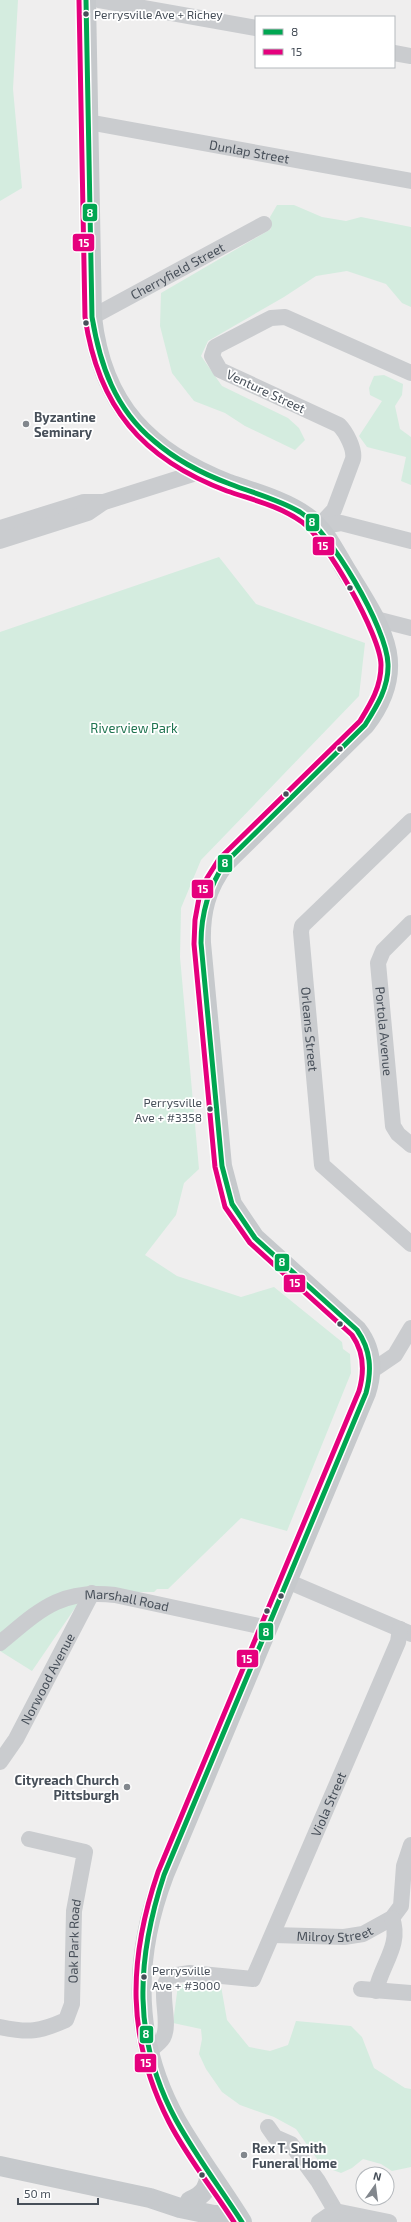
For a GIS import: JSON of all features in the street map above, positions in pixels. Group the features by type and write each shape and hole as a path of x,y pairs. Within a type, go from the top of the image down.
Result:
{"main road":[{"path":"86,0 92,317 96,346 104,373 128,414 140,429 160,447 199,472 293,508 307,516 318,528 376,619 386,641 389,657 386,690 380,705 365,725 225,863 213,880 205,899 200,931 222,1166 232,1204 255,1238 357,1330 369,1353 370,1372 366,1393 152,1908 144,1942 141,1979 143,2017 149,2051 168,2103 184,2134 238,2216"},
{"path":"0,2166 150,2198 180,2208 214,2215 238,2216"},
{"path":"190,2201 200,2196 205,2190 209,2182 209,2172"},
{"path":"150,2198 215,2204 238,2216"}],"street":[{"path":"99,0 255,28"},
{"path":"395,53 411,56"},
{"name":"Dunlap Street","path":"88,122 411,181"},
{"name":"Cherryfield Street","path":"92,317 264,224"},
{"name":"Venture Street","path":"318,528 334,510 354,459 353,452 344,431 338,425 220,370 212,356 215,347 271,318 285,316 411,373"},
{"path":"0,541 88,513 104,502 199,472"},
{"path":"0,528 84,502 104,502"},
{"path":"318,528 341,523 411,541"},
{"path":"376,619 411,628"},
{"name":"Orleans Street","path":"411,821 302,926 301,932 322,1165 411,1244"},
{"name":"Portola Avenue","path":"411,923 382,951 378,963 393,1126 398,1134 411,1146"},
{"path":"370,1372 395,1355 411,1328"},
{"path":"287,1581 405,1632"},
{"name":"Marshall Road","path":"0,1643 45,1607 66,1598 92,1593 115,1595 268,1628"},
{"name":"Norwood Avenue","path":"0,1762 16,1739 92,1593"},
{"name":"Viola Street","path":"149,2051 160,2042 165,2034 165,1987 170,1976 199,1974 254,1979 398,1642 405,1632"},
{"path":"0,1746 16,1739"},
{"name":"Oak Park Road","path":"0,2027 28,2032 51,2026 66,2020 72,2004 74,1911 85,1852 29,1838"},
{"path":"411,1845 404,1866 401,1906 392,1918 396,1934 395,1942 379,1978 369,1990 411,1993"},
{"name":"Milroy Street","path":"273,1935 344,1937 363,1934 392,1918"},
{"path":"268,2127 275,2136 291,2144 318,2181 338,2217"},
{"path":"319,2222 338,2217 389,2222"}],"green space":[{"path":"0,0 18,0 13,89 22,188 0,201"},
{"path":"277,205 294,205 322,217 346,221 361,217 411,227 411,307 402,303 386,284 347,271 316,276 284,297 208,341 201,356 222,386 288,418 299,428 305,440 295,450 245,426 225,413 194,401 172,373 160,326 161,293 271,229 270,217"},
{"path":"384,375 403,384 402,395 395,406 400,429 411,437 411,485 401,481 406,457 367,447 359,436 382,401 370,395 369,388 374,376"},
{"name":"Riverview Park","path":"219,557 256,604 365,643 359,696 201,860 181,908 180,957 199,1169 184,1183 176,1215 145,1255 177,1276 241,1297 274,1287 342,1342 343,1349 350,1354 351,1373 287,1531 241,1518 168,1589 157,1589 154,1592 86,1592 32,1671 0,1651 0,632"},
{"path":"198,1983 221,1986 227,2020 249,2047 270,2051 288,2045 296,2021 351,2026 362,2037 374,2068 405,2088 411,2089 411,2167 395,2170 395,2166 384,2166 363,2159 352,2168 341,2173 322,2166 296,2129 274,2117 240,2105 222,2092 206,2069 199,2054 202,2039 201,2029 173,2023 178,1985"}],"transit line":[{"name":"15","path":"79,0 85,317 91,349 101,378 113,403 129,426 148,446 171,463 197,478 227,491 266,504 294,516 312,532 338,567 362,611 379,651 381,665 381,673 377,688 360,721 219,859 207,878 199,898 195,920 194,944 215,1167 225,1207 250,1243 352,1335 359,1348 363,1369 359,1391 158,1872 141,1936 137,1968 136,1998 139,2029 145,2060 155,2091 176,2135 234,2222"},
{"name":"8","path":"86,0 92,317 95,335 111,385 129,415 140,428 162,448 190,466 210,476 292,507 312,523 341,559 368,605 385,648 388,664 387,681 378,703 365,725 225,863 210,891 202,921 201,943 222,1166 232,1204 255,1238 357,1330 365,1345 369,1360 369,1376 366,1393 164,1875 148,1938 144,1969 143,1999 145,2029 152,2060 162,2090 176,2120 242,2222"}],"place":[{"name":"Perrysville Ave + Richey","path":"86,14"},
{"name":"Byzantine Seminary","path":"26,424"},
{"name":"Perrysville Ave + #3358","path":"210,1109"},
{"name":"Cityreach Church Pittsburgh","path":"127,1787"},
{"name":"Perrysville Ave + #3000","path":"144,1977"},
{"name":"Rex T. Smith Funeral Home","path":"244,2155"}]}
